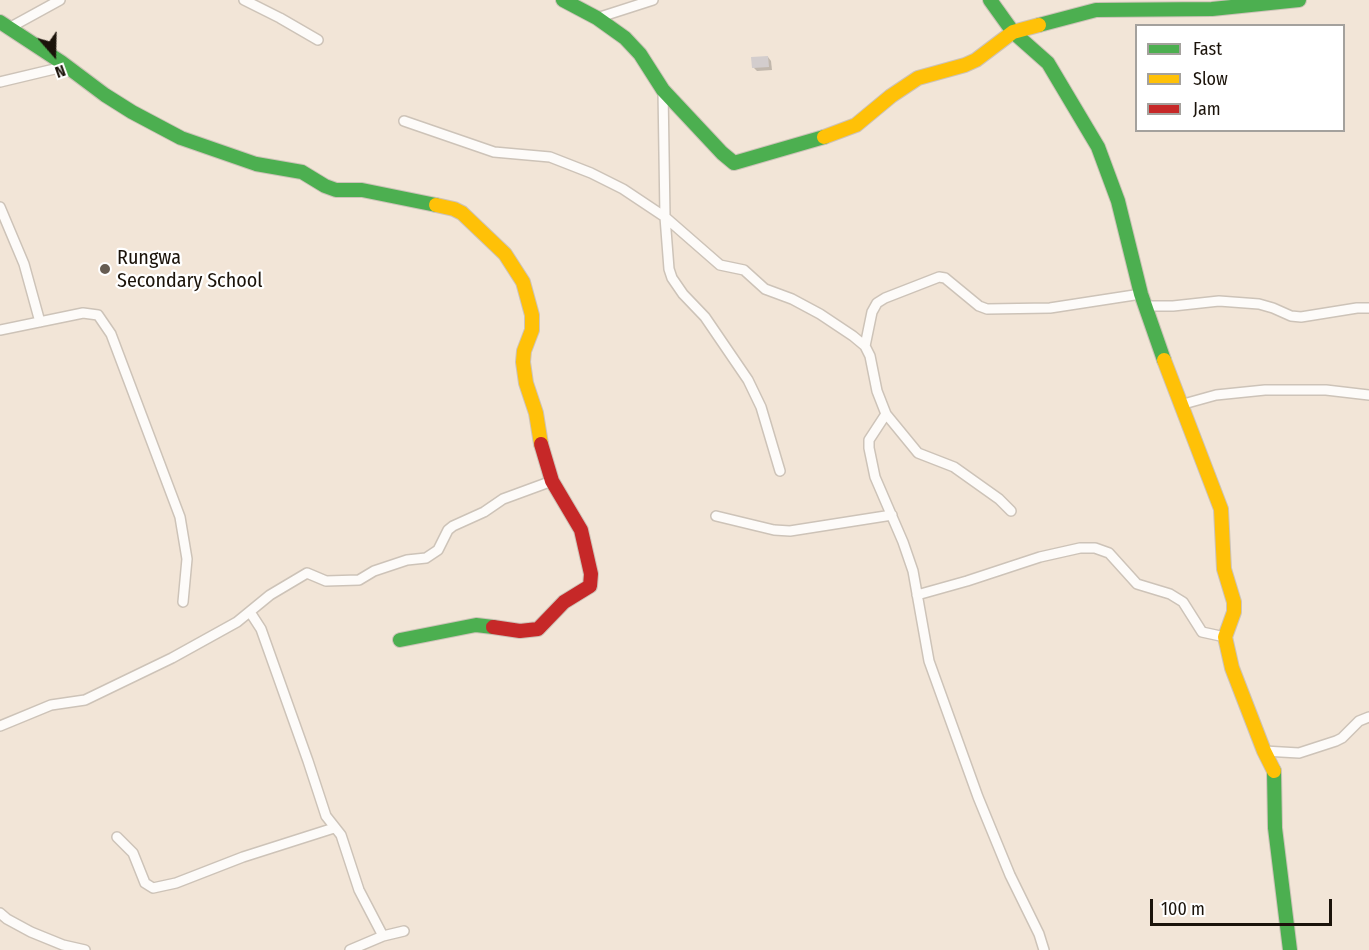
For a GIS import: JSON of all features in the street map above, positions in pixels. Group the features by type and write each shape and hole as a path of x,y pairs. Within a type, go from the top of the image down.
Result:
{"street":[{"path":"5,25 60,0"},
{"path":"244,0 318,40"},
{"path":"563,0 597,18 625,38 640,54 663,90 722,153 738,163 844,131 856,125 891,96 918,78 976,60 1013,32 1096,10 1212,9 1291,0"},
{"path":"597,18 653,0"},
{"path":"990,0 1013,32 1048,63 1091,133 1118,201 1144,300 1180,405 1221,509 1224,569 1234,602 1234,612 1225,638 1232,668 1264,751 1274,770 1275,828 1290,950"},
{"path":"5,25 67,66 105,95 181,138 256,165 302,172 336,190 362,190 454,209 462,213 506,254 523,282 532,315 532,330 524,351 526,383 536,413 542,452 552,481 581,530 591,574 590,586 564,602 542,627 531,631 476,625 400,640"},
{"path":"0,82 67,66"},
{"path":"663,90 665,217 669,269 683,294 705,317 748,380 761,407 780,471"},
{"path":"404,121 494,152 550,157 623,189 665,217 720,265 744,270 765,289 792,299 820,314 865,346 870,356 877,391 886,414 918,453 954,466 999,499 1011,511"},
{"path":"0,207 24,264 40,322"},
{"path":"865,346 872,312 877,303 939,277 945,278 979,306 987,309 1050,308 1144,300 1173,306 1219,301 1259,304 1291,316 1301,317 1369,308"},
{"path":"0,330 83,313 98,315 111,334 180,517 187,559 183,602"},
{"path":"1180,405 1216,396 1265,390 1326,390 1369,394"},
{"path":"886,414 868,444 875,477 913,571 929,662 978,797 1044,950"},
{"path":"0,726 51,705 85,699 105,692 237,622 270,595 308,573 326,581 359,580 374,571 407,560 426,558 438,550 448,530 453,526 472,519 503,499 552,481"},
{"path":"716,516 774,530 790,531 892,515"},
{"path":"917,595 1040,557 1080,548 1095,548 1109,553 1137,584 1170,594 1183,602 1202,632 1225,638"},
{"path":"250,612 261,629 326,816 344,842 358,890 383,936"},
{"path":"1264,751 1299,753 1342,738 1359,721 1369,717"},
{"path":"117,837 133,853 145,883 153,888 176,883 243,857 334,828"},
{"path":"0,913 32,932 63,945 85,950"},
{"path":"350,950 383,936 404,931"}],"building":[{"path":"768,56 769,67 752,68 751,57"}],"traffic: fast":[{"path":"563,0 597,18 625,38 640,54 663,90 734,163 824,137"},
{"path":"990,0 1013,32 1048,63 1098,147 1118,201 1141,294 1164,360"},
{"path":"1039,25 1096,10 1212,9 1299,0"},
{"path":"0,22 61,62 105,95 181,138 256,164 302,172 336,190 362,190 436,205"},
{"path":"400,640 476,625 493,627"},
{"path":"1274,771 1275,828 1290,950"}],"traffic: slow":[{"path":"824,137 856,125 891,96 918,78 965,65 976,60 1013,32 1039,25"},
{"path":"436,205 462,213 505,254 523,282 532,315 532,330 524,351 523,362 541,444"},
{"path":"1164,360 1221,509 1224,569 1234,602 1234,612 1225,637 1232,668 1274,771"}],"traffic: jam":[{"path":"493,627 520,631 538,629 564,602 590,586 591,574 581,530 552,481 541,444"}],"place":[{"name":"Rungwa Secondary School","path":"105,269"}]}
